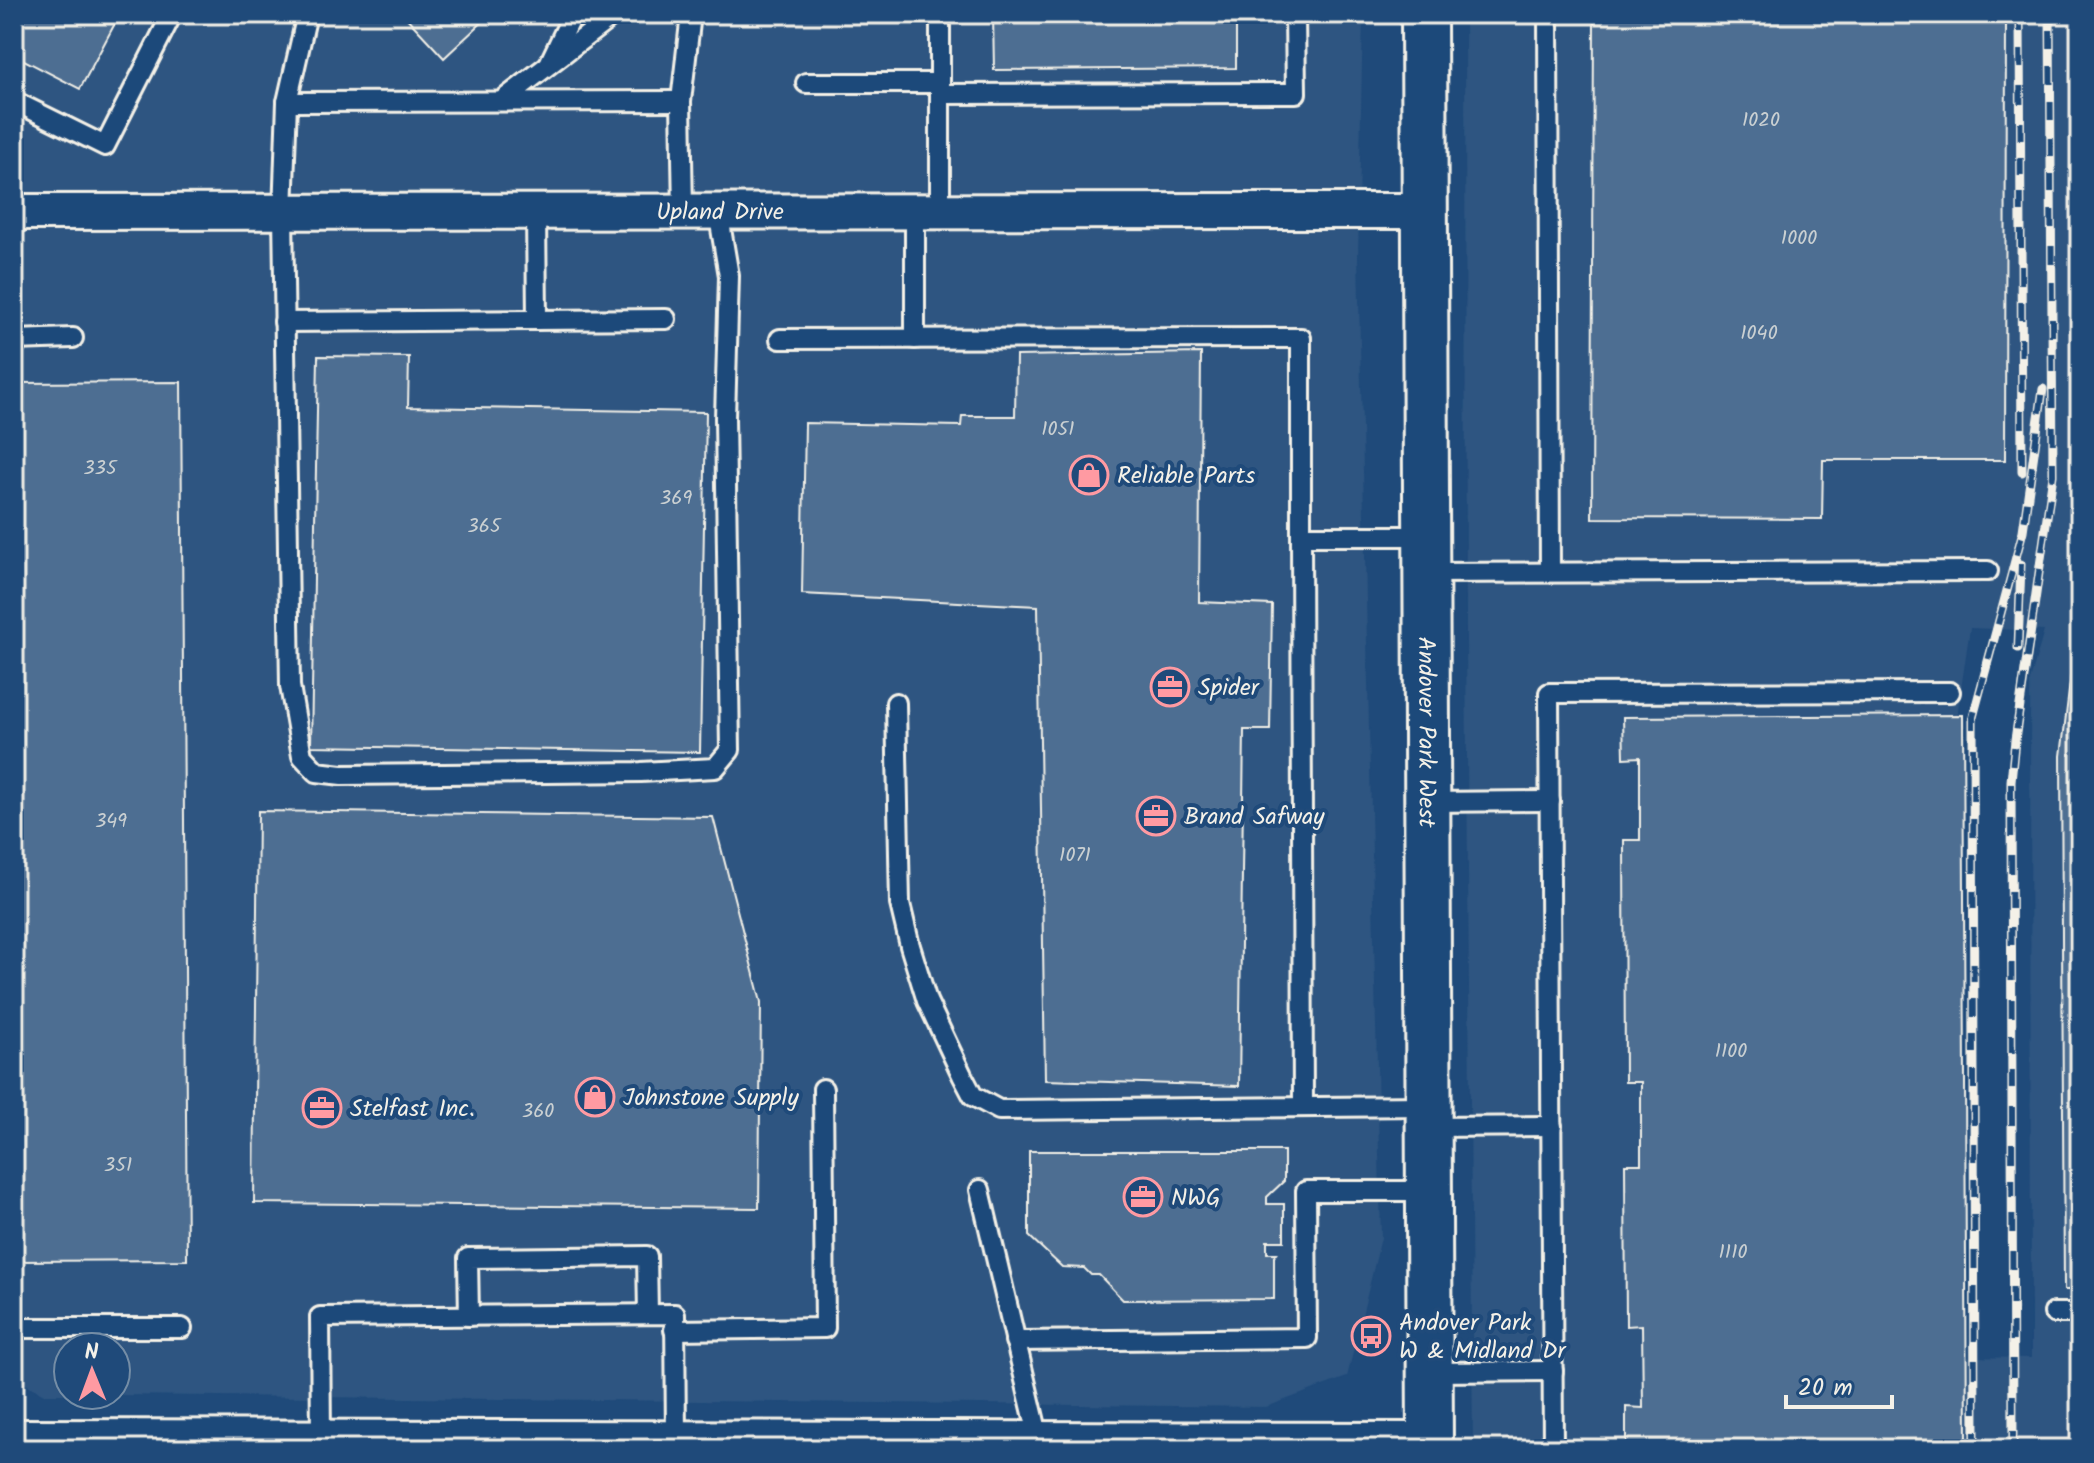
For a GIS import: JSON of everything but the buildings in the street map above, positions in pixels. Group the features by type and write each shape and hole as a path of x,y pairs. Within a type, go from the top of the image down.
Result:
{"street":[{"name":"Andover Park West","path":"1424,14 1430,1444"},
{"name":"Upland Drive","path":"14,212 1425,211"},
{"path":"14,1437 188,1443 321,1438 582,1444 676,1438 1430,1444"}],"lane":[{"path":"14,101 105,146 172,14"},
{"path":"307,14 287,102 283,212 284,322 290,686 302,756 317,772 357,775 641,772 715,768 730,750 725,418 729,276 718,211"},
{"path":"548,65 573,14"},
{"path":"503,100 615,14"},
{"path":"683,211 681,101 691,14"},
{"path":"915,339 940,88 940,14"},
{"path":"806,83 1296,93 1295,14"},
{"path":"1548,14 1550,572"},
{"path":"287,102 681,101"},
{"path":"536,211 537,320"},
{"path":"284,322 666,319"},
{"path":"14,340 73,338"},
{"path":"780,339 1301,338 1303,1107"},
{"path":"1301,536 1550,572 1988,571"},
{"path":"1553,1449 1549,693 1950,692"},
{"path":"896,703 900,904 927,1001 973,1096 999,1110 1303,1107 1552,1126"},
{"path":"1427,802 1550,801"},
{"path":"674,1330 825,1328 823,1089"},
{"path":"980,1190 1039,1439"},
{"path":"1015,1341 1307,1338 1306,1191 1428,1191"},
{"path":"469,1316 468,1258 647,1256 648,1314"},
{"path":"2054,1313 2080,1313"},
{"path":"321,1438 320,1317 675,1314 676,1438"},
{"path":"14,1328 182,1328"},
{"path":"1429,1372 1553,1371"}],"shaded area":[{"path":"14,14 1363,14 1358,257 1381,1238 1347,1377 1266,1407 132,1395 132,1331 52,1331 52,1394 44,1394 14,1378"},
{"path":"1465,14 2080,14 2080,1449 1473,1449 1466,643","holes":["1970,628 2044,631 2030,681 2031,1358 1962,1357 1958,710"]}],"railway":[{"path":"2020,14 2022,472"},
{"path":"2013,1449 2011,781 2053,475 2050,14"},
{"path":"2079,14 2080,509"},
{"path":"1975,1449 1973,717 2023,531 2043,389"},
{"path":"2018,648 2021,564"}],"place":[{"name":"Reliable Parts","path":"1089,475"},
{"name":"Spider","path":"1170,687"},
{"name":"Brand Safway","path":"1156,816"},
{"name":"Johnstone Supply","path":"595,1097"},
{"name":"Stelfast Inc.","path":"322,1108"},
{"name":"NWG","path":"1143,1197"},
{"name":"Andover Park W & Midland Dr","path":"1371,1336"}]}
